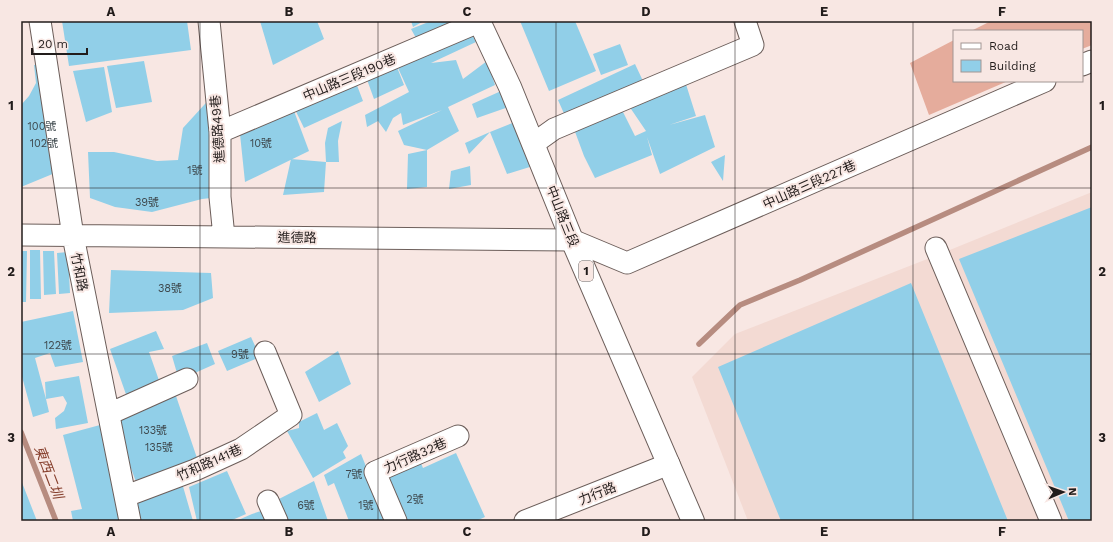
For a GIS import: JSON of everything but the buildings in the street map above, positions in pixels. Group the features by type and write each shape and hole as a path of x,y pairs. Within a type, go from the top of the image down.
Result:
{"main road":[{"name":"中山路三段","path":"480,21 510,87 572,240 693,521"}],"street":[{"name":"竹和路","path":"40,21 73,236 130,521"},
{"name":"進德路49巷","path":"209,21 220,132 220,197 224,237"},
{"name":"中山路三段190巷","path":"220,132 480,21"},
{"path":"533,144 554,129 753,45 745,21"},
{"name":"中山路三段227巷","path":"572,240 627,263 1043,82"},
{"name":"進德路","path":"21,235 572,240"},
{"path":"936,248 1051,521"},
{"name":"竹和路141巷","path":"126,496 194,470 241,449 291,415 265,352"},
{"path":"109,414 187,379"},
{"name":"力行路32巷","path":"396,521 376,472 458,436"},
{"name":"力行路","path":"525,521 669,464"},
{"path":"268,501 277,521"}],"shaded area":[{"path":"991,21 1092,21 1092,45 1083,49 1083,30 973,30"},
{"path":"953,41 953,82 1006,82 929,115 910,63"},
{"path":"1092,192 1092,521 748,521 692,377 735,334 935,256"}],"waterway":[{"path":"699,344 740,305 800,280 1092,147"},
{"name":"東西二圳","path":"21,432 56,521"}]}
